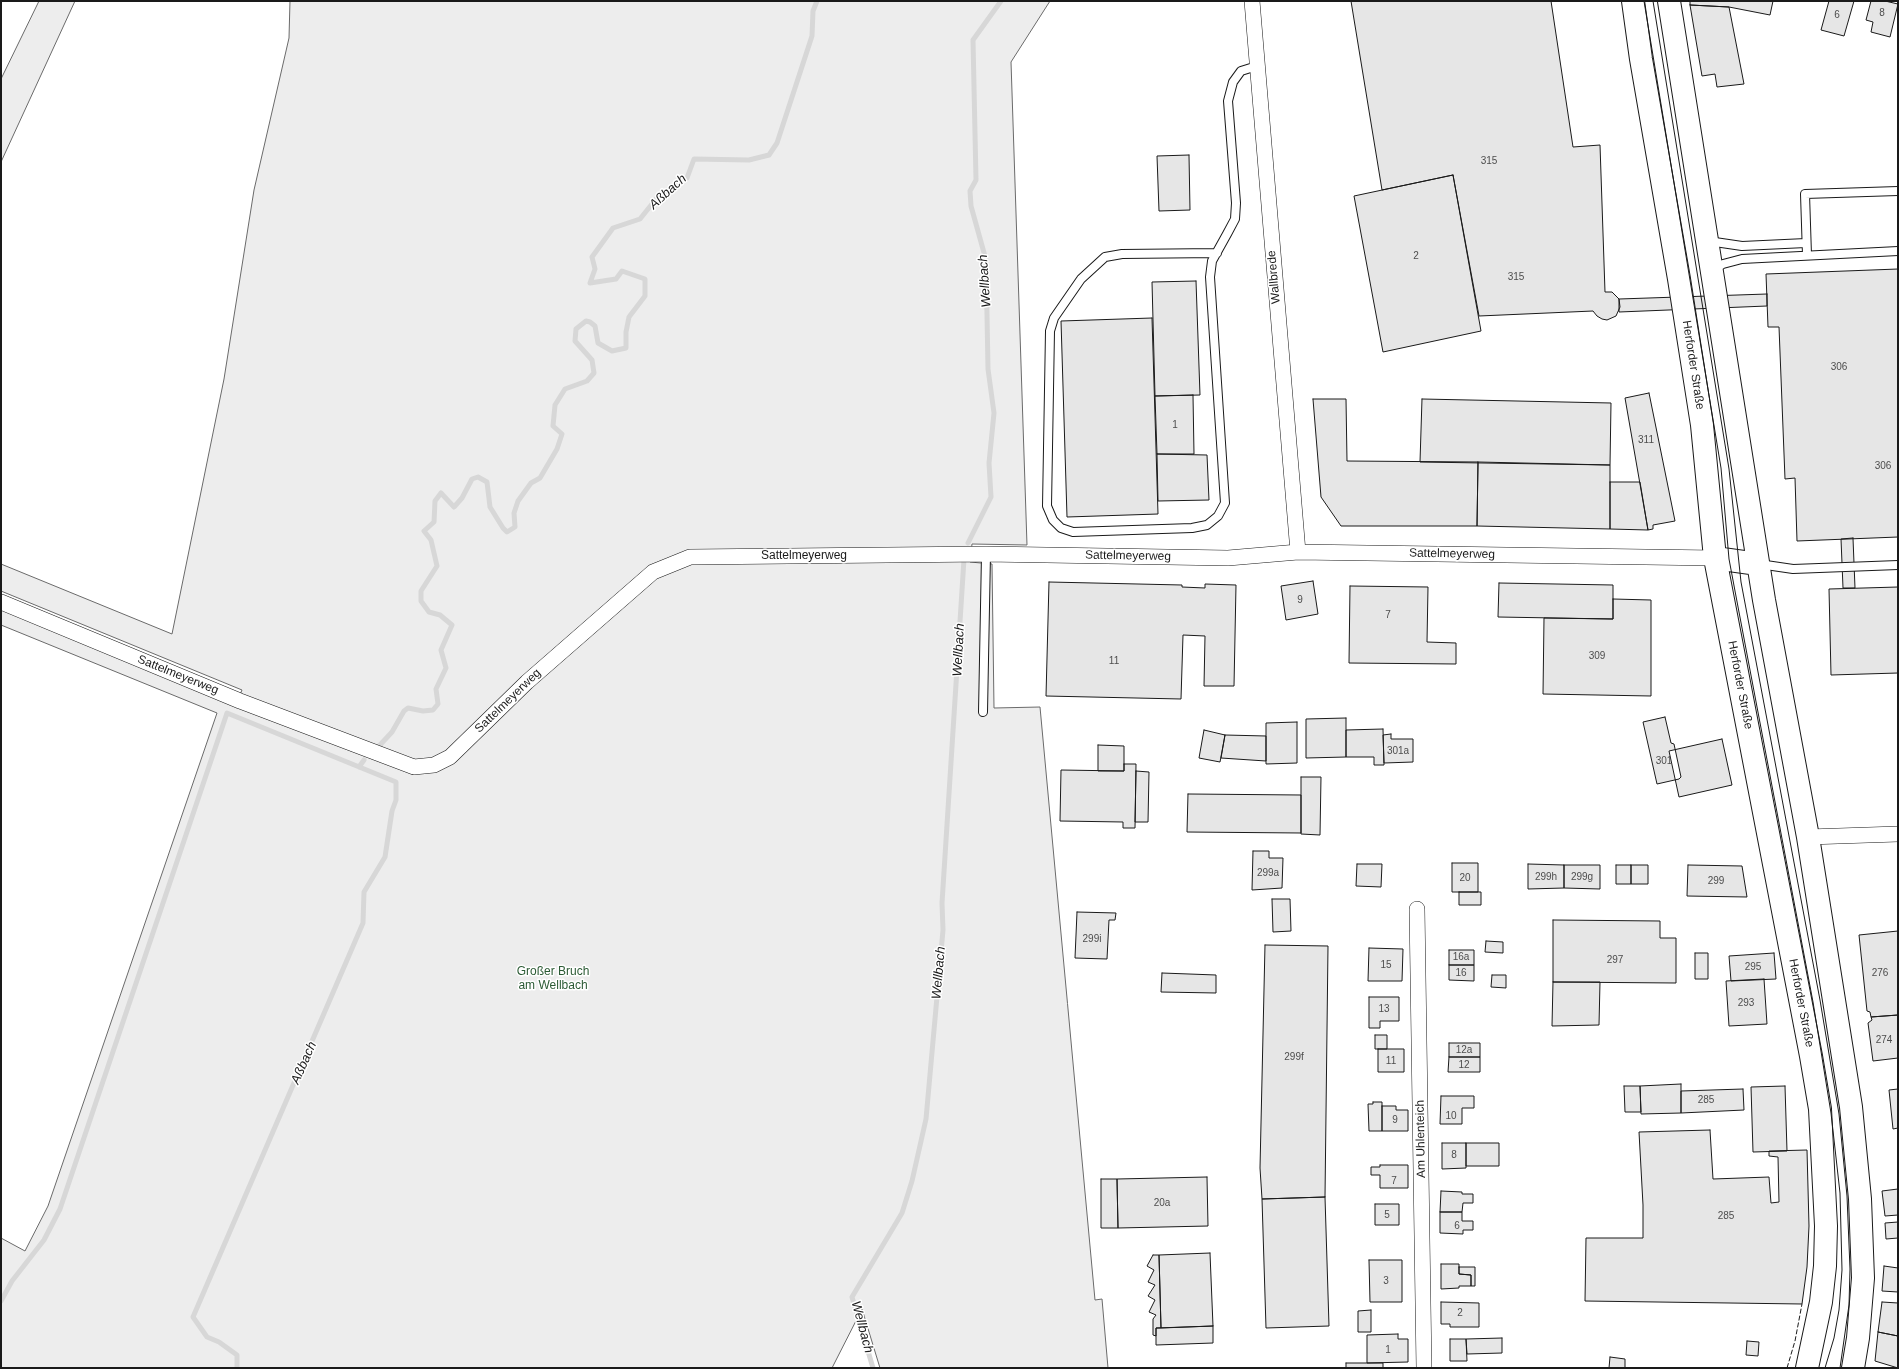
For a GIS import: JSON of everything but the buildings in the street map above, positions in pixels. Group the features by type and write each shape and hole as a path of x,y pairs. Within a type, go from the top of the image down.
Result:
{"main road":[{"name":"Herforder Straße","path":"1633,1 1641,59 1679,279 1702,425 1715,558 1810,1048 1820,1109 1826,1226 1825,1266 1821,1302 1807,1368"},
{"path":"1669,1 1758,564 1808,837 1851,1107 1860,1199 1863,1278 1858,1338 1853,1368"},
{"path":"1715,558 1758,564"}],"street":[{"name":"Wallbrede","path":"1252,1 1298,552"},
{"name":"Sattelmeyerweg","path":"1,602 240,701 414,767 434,765 450,757 527,682 653,572 690,557 986,554 1228,558 1298,552 1715,558"},
{"path":"1808,837 1898,834"},
{"name":"Am Uhlenteich","path":"1417,909 1424,1368"}],"lane":[{"path":"1217,253 1122,254 1105,257 1081,279 1054,318 1050,331 1047,506 1053,520 1061,528 1073,532 1192,528 1207,525 1218,516 1225,503 1210,277 1212,261 1217,253 1235,219 1236,203 1228,101 1233,82 1241,71 1257,66"},
{"path":"1807,254 1805,194 1898,191"},
{"path":"1707,241 1742,246 1806,242"},
{"path":"1711,270 1723,264 1742,259 1807,254 1898,251"},
{"path":"983,712 986,554"},
{"path":"1758,564 1793,569 1898,565"}],"green space":[{"path":"39,1 75,1 1,162 1,79"},
{"name":"Großer Bruch am Wellbach","path":"290,1 1050,1 1011,62 1027,545 972,544 970,562 992,564 994,708 1040,707 1095,1300 1102,1299 1108,1368 880,1368 862,1309 832,1368 1,1368 1,1238 25,1251 48,1206 217,713 1,625 1,609 236,704 242,690 1,591 1,564 172,634 224,379 254,190 289,38"}],"waterway":[{"name":"Aßbach","path":"379,746 392,732 404,711 408,708 423,711 433,710 438,704 436,689 446,668 441,650 452,625 440,615 429,612 421,601 421,591 437,566 431,540 424,531 434,522 435,501 441,493 454,507 462,498 472,479 478,477 487,482 490,507 503,528 507,532 515,527 514,513 518,501 531,483 540,478 557,449 562,434 553,426 555,405 565,389 587,381 594,373 592,360 575,341 576,329 586,321 590,322 595,326 598,343 612,351 626,348 626,332 629,317 645,296 645,279 622,271 616,279 590,283 595,269 592,257 613,228 640,219 656,199 687,178 694,159 749,160 769,155 777,143 812,36 813,11 817,1"},
{"name":"Wellbach","path":"968,543 991,497 989,463 994,413 988,369 986,260 971,206 970,191 976,180 973,40 1001,1"},
{"name":"Wellbach","path":"873,1368 852,1297 902,1213 912,1181 926,1119 943,930 942,903 964,559"},
{"path":"1,1301 12,1281 44,1240 60,1209 227,713 396,782 396,800 392,811 385,857 364,892 363,923 193,1317 207,1337 219,1342 237,1355 237,1368"},
{"name":"Aßbach","path":"359,767 364,760"}],"tram line":[{"path":"1644,1 1721,468 1729,559 1813,1002 1831,1113 1840,1193 1842,1270 1839,1310 1834,1338 1825,1368"},
{"path":"1653,1 1729,469 1741,582 1820,1000 1839,1114 1847,1196 1850,1269 1849,1305 1840,1368"}],"fence":[{"path":"1787,1368 1795,1341 1802,1304"}]}
